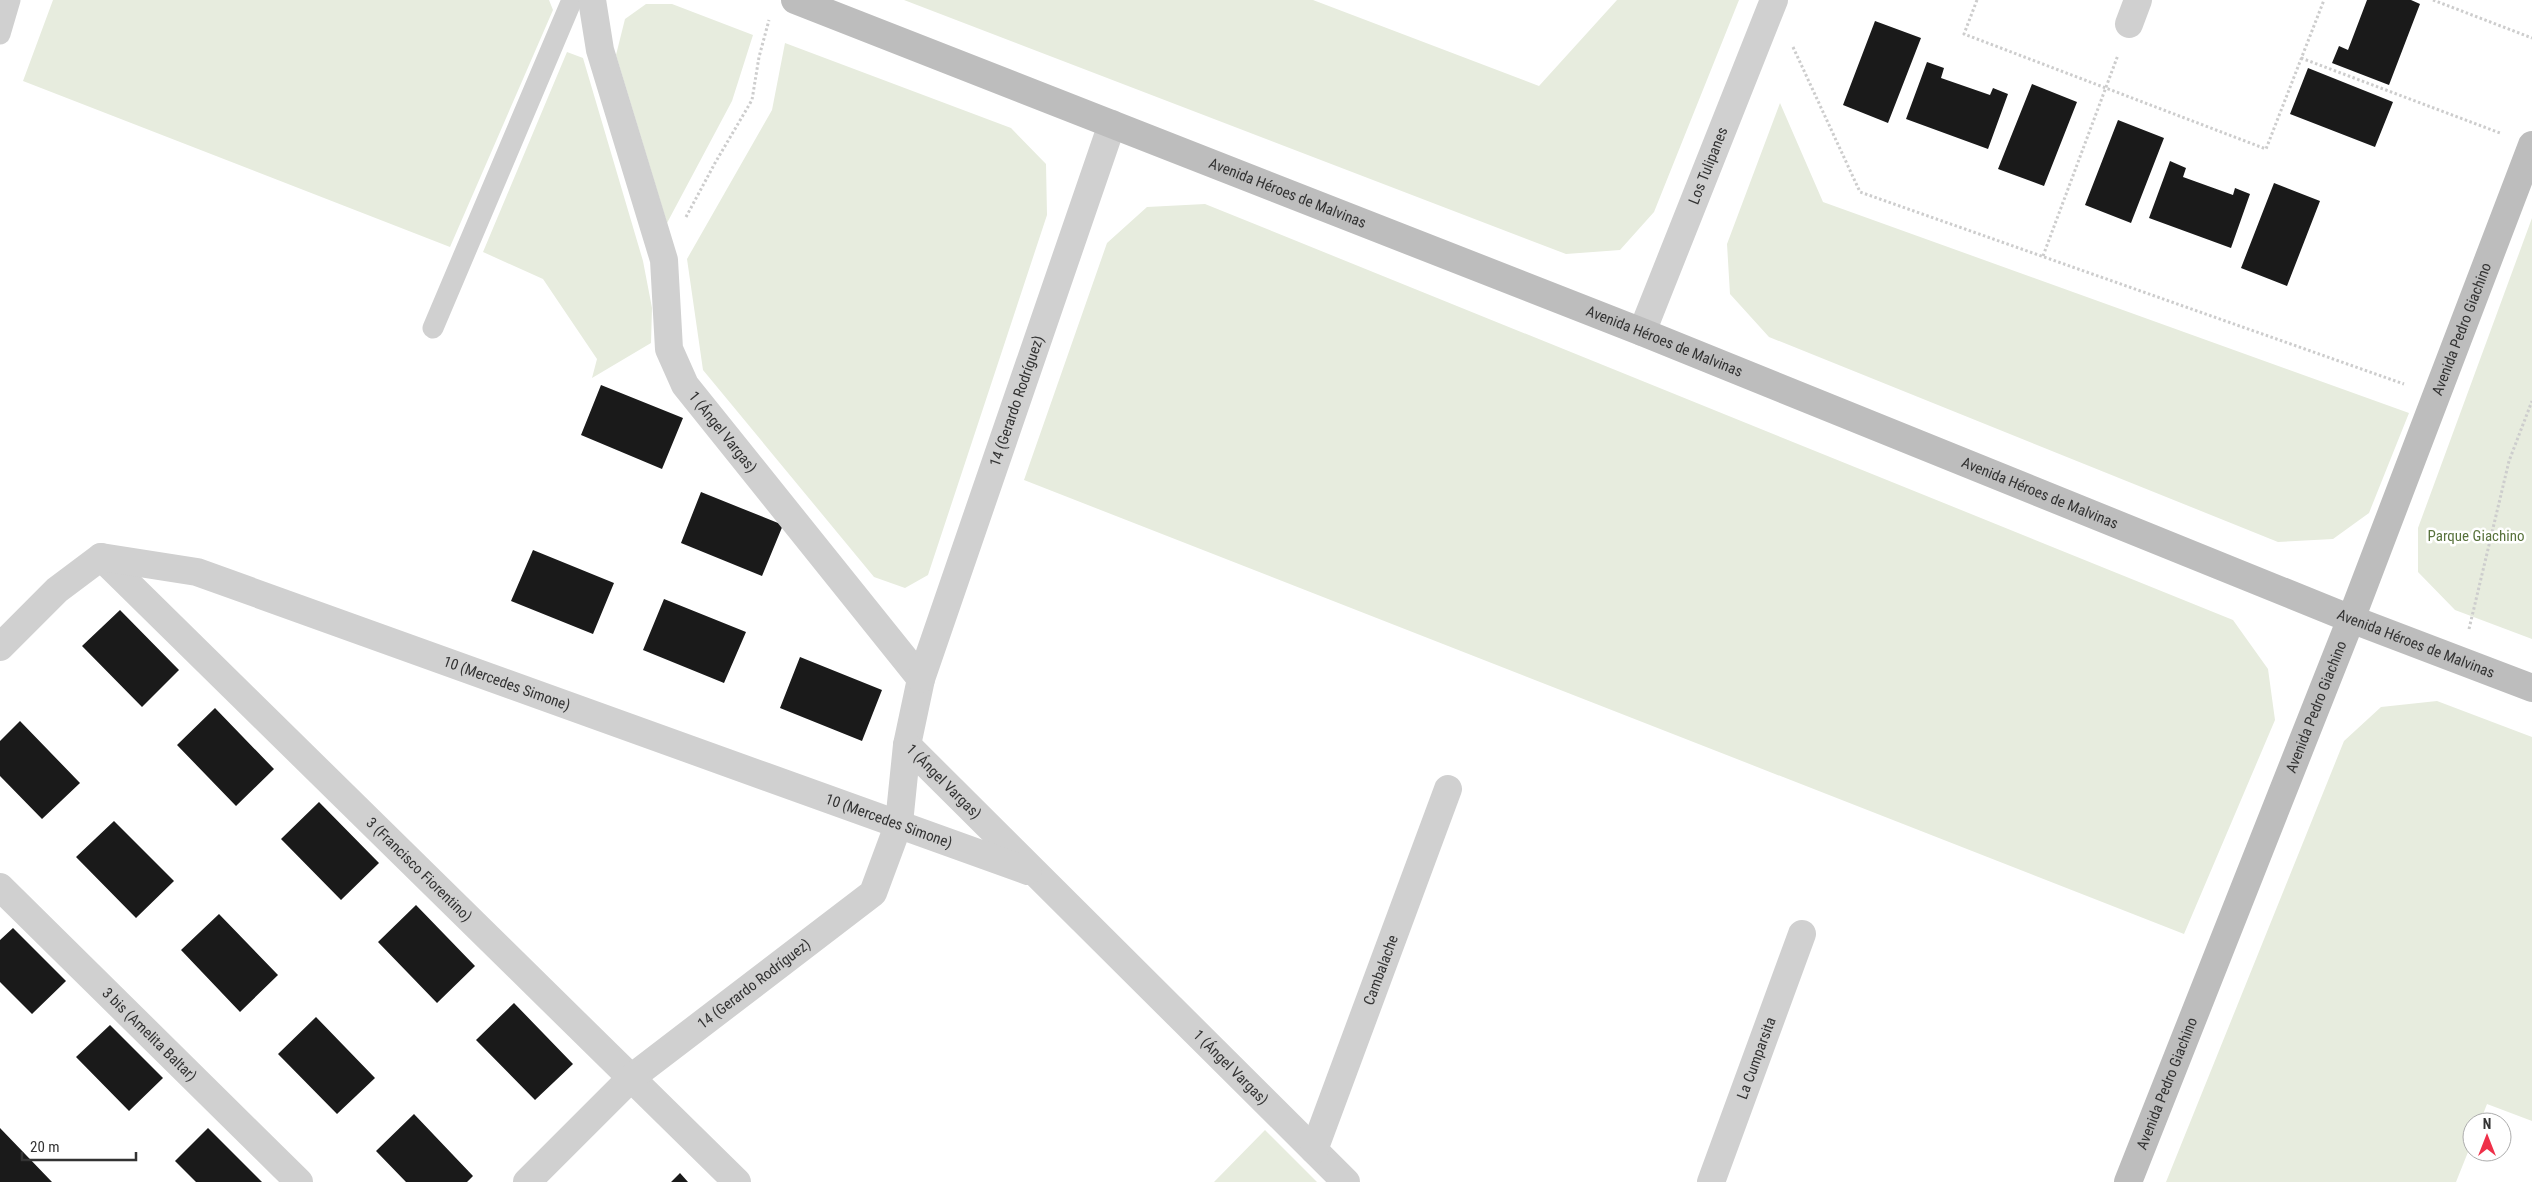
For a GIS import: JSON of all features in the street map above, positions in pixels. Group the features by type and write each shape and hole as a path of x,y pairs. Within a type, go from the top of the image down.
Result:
{"main road":[{"name":"Avenida Héroes de Malvinas","path":"795,0 1642,332 2350,619 2532,688"},
{"name":"Avenida Pedro Giachino","path":"2128,1182 2350,619 2532,145"}],"street":[{"name":"1 (Ángel Vargas)","path":"592,0 600,50 664,260 669,349 684,385 921,679 907,745 1346,1182"},
{"name":"Los Tulipanes","path":"1642,332 1773,2"},
{"name":"14 (Gerardo Rodríguez)","path":"921,679 1112,124"},
{"path":"0,647 57,590 101,557"},
{"name":"10 (Mercedes Simone)","path":"101,557 197,572 1037,874"},
{"name":"3 (Francisco Fiorentino)","path":"101,557 737,1182"},
{"name":"14 (Gerardo Rodríguez)","path":"527,1182 631,1078 873,893 899,823 907,745"},
{"name":"Cambalache","path":"1314,1150 1448,789"},
{"name":"3 bis (Amelita Baltar)","path":"0,888 298,1182"},
{"name":"La Cumparsita","path":"1712,1182 1802,934"}],"lane":[{"path":"0,34 10,0"},
{"path":"433,328 572,0"}],"path":[{"path":"1977,0 1964,34 2266,149 2324,0"},
{"path":"2433,0 2532,38"},
{"path":"1773,2 1860,192 2436,395"},
{"path":"2043,256 2133,12"},
{"path":"664,260 715,162 752,100 759,57 769,19"},
{"path":"2302,58 2532,145"},
{"path":"2461,661 2509,462 2532,401"}],"green space":[{"path":"53,0 549,0 553,10 450,247 23,81"},
{"path":"904,0 1313,0 1539,86 1617,0 1739,0 1654,212 1620,250 1566,254"},
{"path":"646,4 672,4 753,35 732,101 667,223 616,55 625,19"},
{"path":"785,43 1011,128 1046,164 1047,215 928,575 905,588 874,577 703,370 687,259 772,110"},
{"path":"567,52 583,58 643,261 652,308 651,343 592,378 597,359 543,279 483,252"},
{"path":"1780,103 1823,202 2409,413 2369,513 2333,539 2278,542 1769,337 1730,294 1727,244"},
{"path":"1205,204 2233,620 2268,669 2275,720 2184,934 1024,480 1107,243 1147,207"},
{"name":"Parque Giachino","path":"2532,218 2532,639 2455,610 2418,572 2418,528"},
{"path":"2437,701 2532,737 2532,1121 2487,1104 2484,1112 2462,1112 2462,1162 2464,1162 2456,1182 2166,1182 2344,741 2381,707"},
{"path":"1265,1130 1317,1182 1214,1182"}],"building":[{"path":"2367,0 2411,0 2420,4 2389,85 2332,63 2339,46 2348,50"},
{"path":"1875,21 1921,38 1888,123 1843,105"},
{"path":"1927,62 1944,68 1941,78 1990,95 1993,88 2008,94 1988,149 1906,119"},
{"path":"2308,68 2393,102 2375,147 2290,114"},
{"path":"2032,84 2077,102 2044,186 1998,169"},
{"path":"2118,120 2164,138 2131,223 2085,205"},
{"path":"2170,161 2186,168 2183,177 2233,195 2235,188 2250,194 2231,248 2149,218"},
{"path":"2274,183 2320,201 2287,286 2241,268"},
{"path":"601,385 683,418 662,469 581,435"},
{"path":"701,492 783,525 762,576 681,543"},
{"path":"533,550 614,583 593,634 511,601"},
{"path":"664,599 746,632 724,683 643,650"},
{"path":"120,610 179,670 142,707 82,646"},
{"path":"800,657 882,690 862,741 780,708"},
{"path":"215,708 274,769 236,806 177,745"},
{"path":"20,721 80,783 42,819 0,776 0,741"},
{"path":"319,802 379,863 341,900 281,839"},
{"path":"114,821 174,881 136,918 76,857"},
{"path":"416,905 475,966 437,1003 378,942"},
{"path":"219,914 278,975 240,1012 181,950"},
{"path":"13,928 66,981 32,1014 0,982 0,940"},
{"path":"514,1003 573,1064 535,1100 476,1040"},
{"path":"316,1017 375,1078 337,1114 278,1054"},
{"path":"110,1025 163,1078 129,1111 76,1057"},
{"path":"414,1114 473,1176 467,1182 406,1182 376,1151"},
{"path":"0,1128 52,1182 0,1182"},
{"path":"208,1128 262,1182 196,1182 175,1161"},
{"path":"680,1173 688,1182 671,1182"}]}
